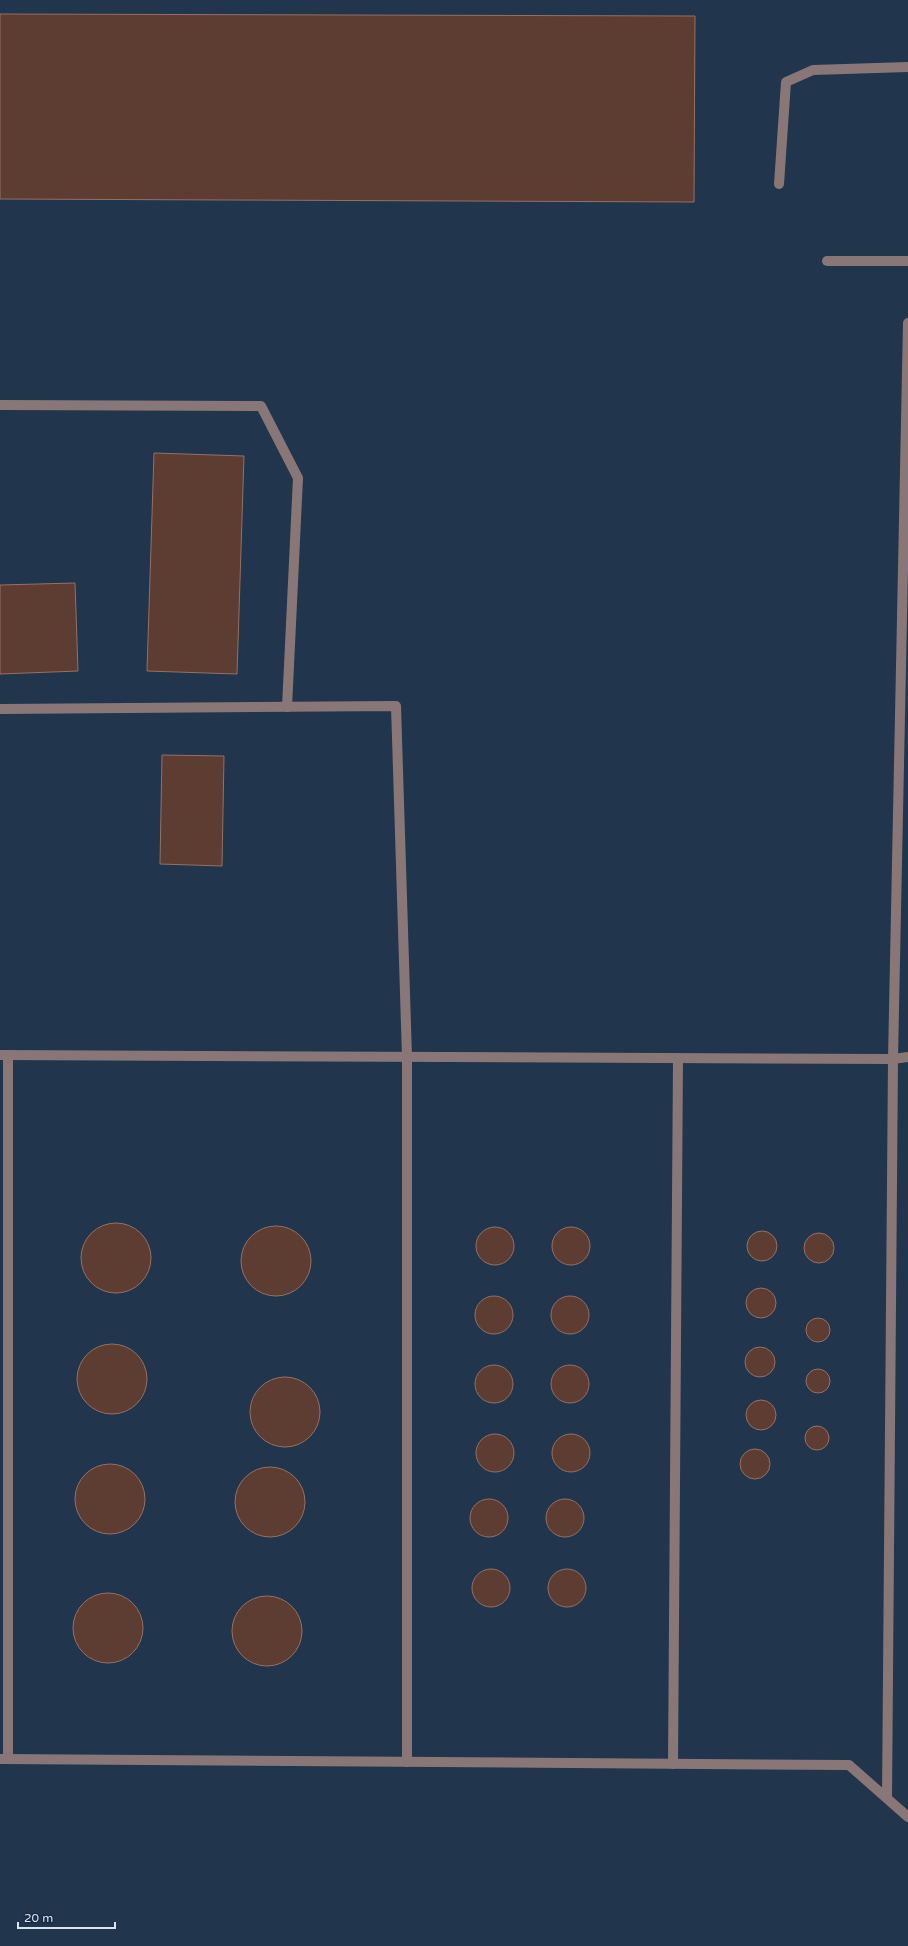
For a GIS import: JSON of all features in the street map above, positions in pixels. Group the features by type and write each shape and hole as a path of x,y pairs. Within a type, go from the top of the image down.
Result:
{"lane":[{"path":"779,184 786,82 813,70 908,67"},
{"path":"827,261 908,261"},
{"path":"888,1798 893,1059 908,323"},
{"path":"0,405 261,406 298,478 286,707"},
{"path":"0,709 396,706 407,1057 407,1762"},
{"path":"908,1057 893,1059 4,1055 4,1759 849,1765 908,1817"},
{"path":"672,1764 678,1058"}],"building":[{"path":"0,14 695,16 694,202 0,199"},
{"path":"154,453 244,456 237,674 147,671"},
{"path":"75,583 78,671 0,674 0,585"},
{"path":"162,755 224,756 222,866 160,864"},
{"path":"116,1223 129,1226 141,1233 148,1245 151,1258 148,1271 141,1283 129,1290 116,1293 103,1290 91,1283 84,1271 81,1258 84,1245 91,1233 103,1226"},
{"path":"276,1226 289,1229 301,1236 308,1248 311,1261 308,1274 301,1286 289,1293 276,1296 263,1293 251,1286 244,1274 241,1261 244,1248 251,1236 263,1229"},
{"path":"495,1227 505,1230 511,1236 514,1246 511,1256 505,1262 495,1265 485,1262 479,1256 476,1246 479,1236 485,1230"},
{"path":"571,1227 581,1230 587,1236 590,1246 587,1256 581,1262 571,1265 561,1262 555,1256 552,1246 555,1236 561,1230"},
{"path":"762,1231 773,1235 777,1246 773,1257 762,1261 751,1257 747,1246 751,1235"},
{"path":"819,1233 830,1237 834,1248 830,1259 819,1263 808,1259 804,1248 808,1237"},
{"path":"761,1288 772,1292 776,1303 772,1314 761,1318 750,1314 746,1303 750,1292"},
{"path":"494,1296 504,1299 510,1305 513,1315 510,1325 504,1331 494,1334 484,1331 478,1325 475,1315 478,1305 484,1299"},
{"path":"570,1296 580,1299 586,1305 589,1315 586,1325 580,1331 570,1334 560,1331 554,1325 551,1315 554,1305 560,1299"},
{"path":"818,1318 823,1319 829,1325 829,1335 823,1341 818,1342 813,1341 807,1335 806,1330 807,1325 813,1319"},
{"path":"112,1344 125,1347 137,1354 144,1366 147,1379 144,1392 137,1404 125,1411 112,1414 99,1411 87,1404 80,1392 77,1379 80,1366 87,1354 99,1347"},
{"path":"760,1347 771,1351 775,1362 771,1373 760,1377 749,1373 745,1362 749,1351"},
{"path":"494,1365 504,1368 510,1374 513,1384 510,1394 504,1400 494,1403 484,1400 478,1394 475,1384 478,1374 484,1368"},
{"path":"570,1365 580,1368 586,1374 589,1384 586,1394 580,1400 570,1403 560,1400 554,1394 551,1384 554,1374 560,1368"},
{"path":"818,1369 823,1370 829,1376 829,1386 823,1392 818,1393 813,1392 807,1386 806,1381 807,1376 813,1370"},
{"path":"285,1377 298,1380 310,1387 317,1399 320,1412 317,1425 310,1437 298,1444 285,1447 272,1444 260,1437 253,1425 250,1412 253,1399 260,1387 272,1380"},
{"path":"761,1400 772,1404 776,1415 772,1426 761,1430 750,1426 746,1415 750,1404"},
{"path":"817,1426 822,1427 828,1433 828,1443 822,1449 817,1450 812,1449 806,1443 805,1438 806,1433 812,1427"},
{"path":"495,1434 505,1437 511,1443 514,1453 511,1463 505,1469 495,1472 485,1469 479,1463 476,1453 479,1443 485,1437"},
{"path":"571,1434 581,1437 587,1443 590,1453 587,1463 581,1469 571,1472 561,1469 555,1463 552,1453 555,1443 561,1437"},
{"path":"755,1449 766,1453 770,1464 766,1475 755,1479 744,1475 740,1464 744,1453"},
{"path":"110,1464 123,1467 135,1474 142,1486 145,1499 142,1512 135,1524 123,1531 110,1534 97,1531 85,1524 78,1512 75,1499 78,1486 85,1474 97,1467"},
{"path":"270,1467 283,1470 295,1477 302,1489 305,1502 302,1515 295,1527 283,1534 270,1537 257,1534 245,1527 238,1515 235,1502 238,1489 245,1477 257,1470"},
{"path":"489,1499 499,1502 505,1508 508,1518 505,1528 499,1534 489,1537 479,1534 473,1528 470,1518 473,1508 479,1502"},
{"path":"565,1499 575,1502 581,1508 584,1518 581,1528 575,1534 565,1537 555,1534 549,1528 546,1518 549,1508 555,1502"},
{"path":"491,1569 501,1572 507,1578 510,1588 507,1598 501,1604 491,1607 481,1604 475,1598 472,1588 475,1578 481,1572"},
{"path":"567,1569 577,1572 583,1578 586,1588 583,1598 577,1604 567,1607 557,1604 551,1598 548,1588 551,1578 557,1572"},
{"path":"108,1593 121,1596 133,1603 140,1615 143,1628 140,1641 133,1653 121,1660 108,1663 95,1660 83,1653 76,1641 73,1628 76,1615 83,1603 95,1596"},
{"path":"267,1596 280,1599 292,1606 299,1618 302,1631 299,1644 292,1656 280,1663 267,1666 254,1663 242,1656 235,1644 232,1631 235,1618 242,1606 254,1599"}]}
